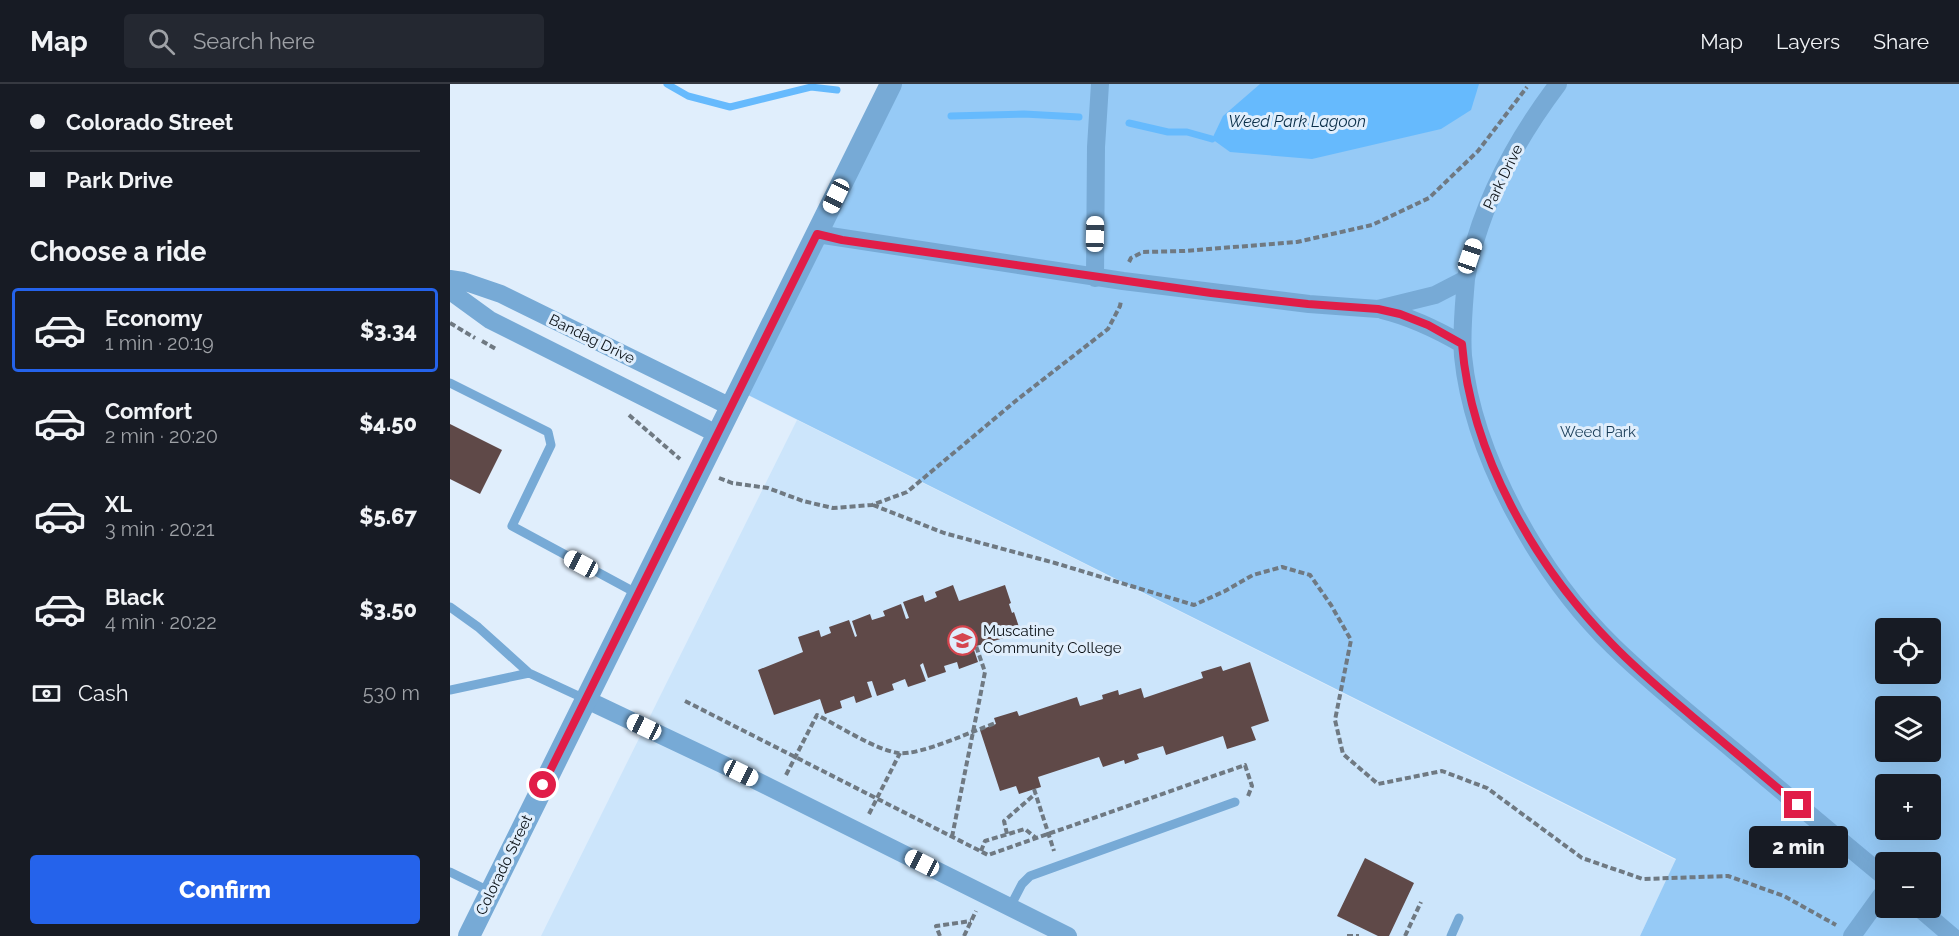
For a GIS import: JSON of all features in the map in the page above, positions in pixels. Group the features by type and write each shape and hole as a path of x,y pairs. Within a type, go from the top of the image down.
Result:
{"street":[{"name":"Colorado Street","path":"469,936 891,84"},
{"path":"1095,278 1096,147 1100,84"},
{"name":"Park Drive","path":"1558,84 1519,143 1488,204 1470,256 1466,279 1462,344 1469,391 1484,444 1498,480 1526,533 1566,592 1611,644 1658,687 1875,870"},
{"path":"817,234 1095,278 1308,304 1378,309 1400,314 1428,325 1462,344"},
{"name":"Bandag Drive","path":"450,279 501,294 731,407"},
{"path":"1378,309 1435,295 1466,279"},
{"name":"Bandag Drive","path":"450,291 490,320 717,434"},
{"path":"585,699 777,791 1068,936"},
{"path":"1853,935 1875,904"},
{"path":"1931,918 1952,936"}],"lane":[{"path":"450,383 548,432 550,445 512,526 638,594"},
{"path":"450,607 478,627 529,673 585,699"},
{"path":"450,690 529,673"},
{"path":"1010,907 1022,884 1030,876 1235,802"},
{"path":"450,872 491,892"},
{"path":"1451,936 1460,918"}],"path":[{"path":"732,483 768,488 803,501 833,508 872,504 907,492 1018,399 1108,328 1120,306 1125,267 1131,258 1143,252 1297,242 1372,225 1429,198 1479,151 1530,84"},
{"path":"450,323 497,349"},
{"path":"628,414 677,458"},
{"path":"872,504 944,533 1055,563 1194,606 1225,591 1252,574 1282,567 1310,576 1331,605 1351,640 1335,720 1343,754 1378,784 1442,771 1487,788 1582,858 1643,879 1728,876 1784,896 1853,935"},
{"path":"952,837 985,672 976,646"},
{"path":"686,701 988,855 1245,765 1252,786 1250,795 1235,802"},
{"path":"777,791 817,715 887,750 900,753 915,752 996,723"},
{"path":"859,832 900,753"},
{"path":"1007,834 1004,821 1034,792 1059,865"},
{"path":"981,851 985,841 1025,829 1036,838"},
{"path":"964,936 984,894"},
{"path":"1405,936 1421,902"},
{"path":"940,936 936,926 971,921"},
{"path":"1347,936 1359,936"}],"shaded area":[{"name":"Muscatine Community College","path":"797,420 1676,860 1640,936 541,936"}],"green space":[{"name":"Weed Park","path":"893,84 1959,84 1959,936 1640,936 1676,859 742,392"}],"water":[{"name":"Weed Park Lagoon","path":"1260,84 1479,84 1471,110 1441,129 1312,159 1230,152 1212,139 1223,116"}],"building":[{"path":"450,424 502,450 480,494 450,479"},
{"path":"953,585 959,601 1005,585 1012,613 1014,612 1020,630 1003,636 1004,638 973,647 978,662 959,669 957,662 944,666 946,672 928,678 923,663 920,665 926,681 908,687 905,679 892,684 894,690 877,696 872,681 867,682 872,697 856,703 854,696 840,701 842,708 825,714 820,699 774,715 758,670 803,652 798,637 819,630 821,637 831,633 829,627 849,620 855,637 857,636 852,621 870,614 872,620 885,616 883,611 901,604 906,619 909,618 903,602 923,595 925,602 937,597 935,592"},
{"path":"1250,662 1269,721 1251,727 1256,740 1227,749 1223,736 1166,755 1163,746 1137,754 1139,759 1125,764 1124,760 1103,767 1099,757 1038,777 1041,787 1019,794 1016,786 1000,791 980,730 996,724 994,718 1017,711 1019,716 1077,697 1080,706 1103,699 1102,695 1118,690 1119,695 1141,688 1144,698 1203,678 1201,672 1221,666 1223,671"},
{"path":"1365,858 1414,883 1389,936 1378,936 1337,916"}],"waterway":[{"path":"667,84 688,96 730,107 811,87 837,90"},
{"path":"951,116 1024,114 1079,117"},
{"path":"1129,123 1168,132 1187,132 1212,139"}],"place":[{"name":"Muscatine Community College","path":"962,640"}],"route":[{"path":"543,785 817,234 842,240 1095,278 1308,304 1378,309 1400,314 1428,325 1462,344 1469,391 1484,444 1498,480 1526,533 1566,592 1611,644 1658,687 1798,805"}]}
